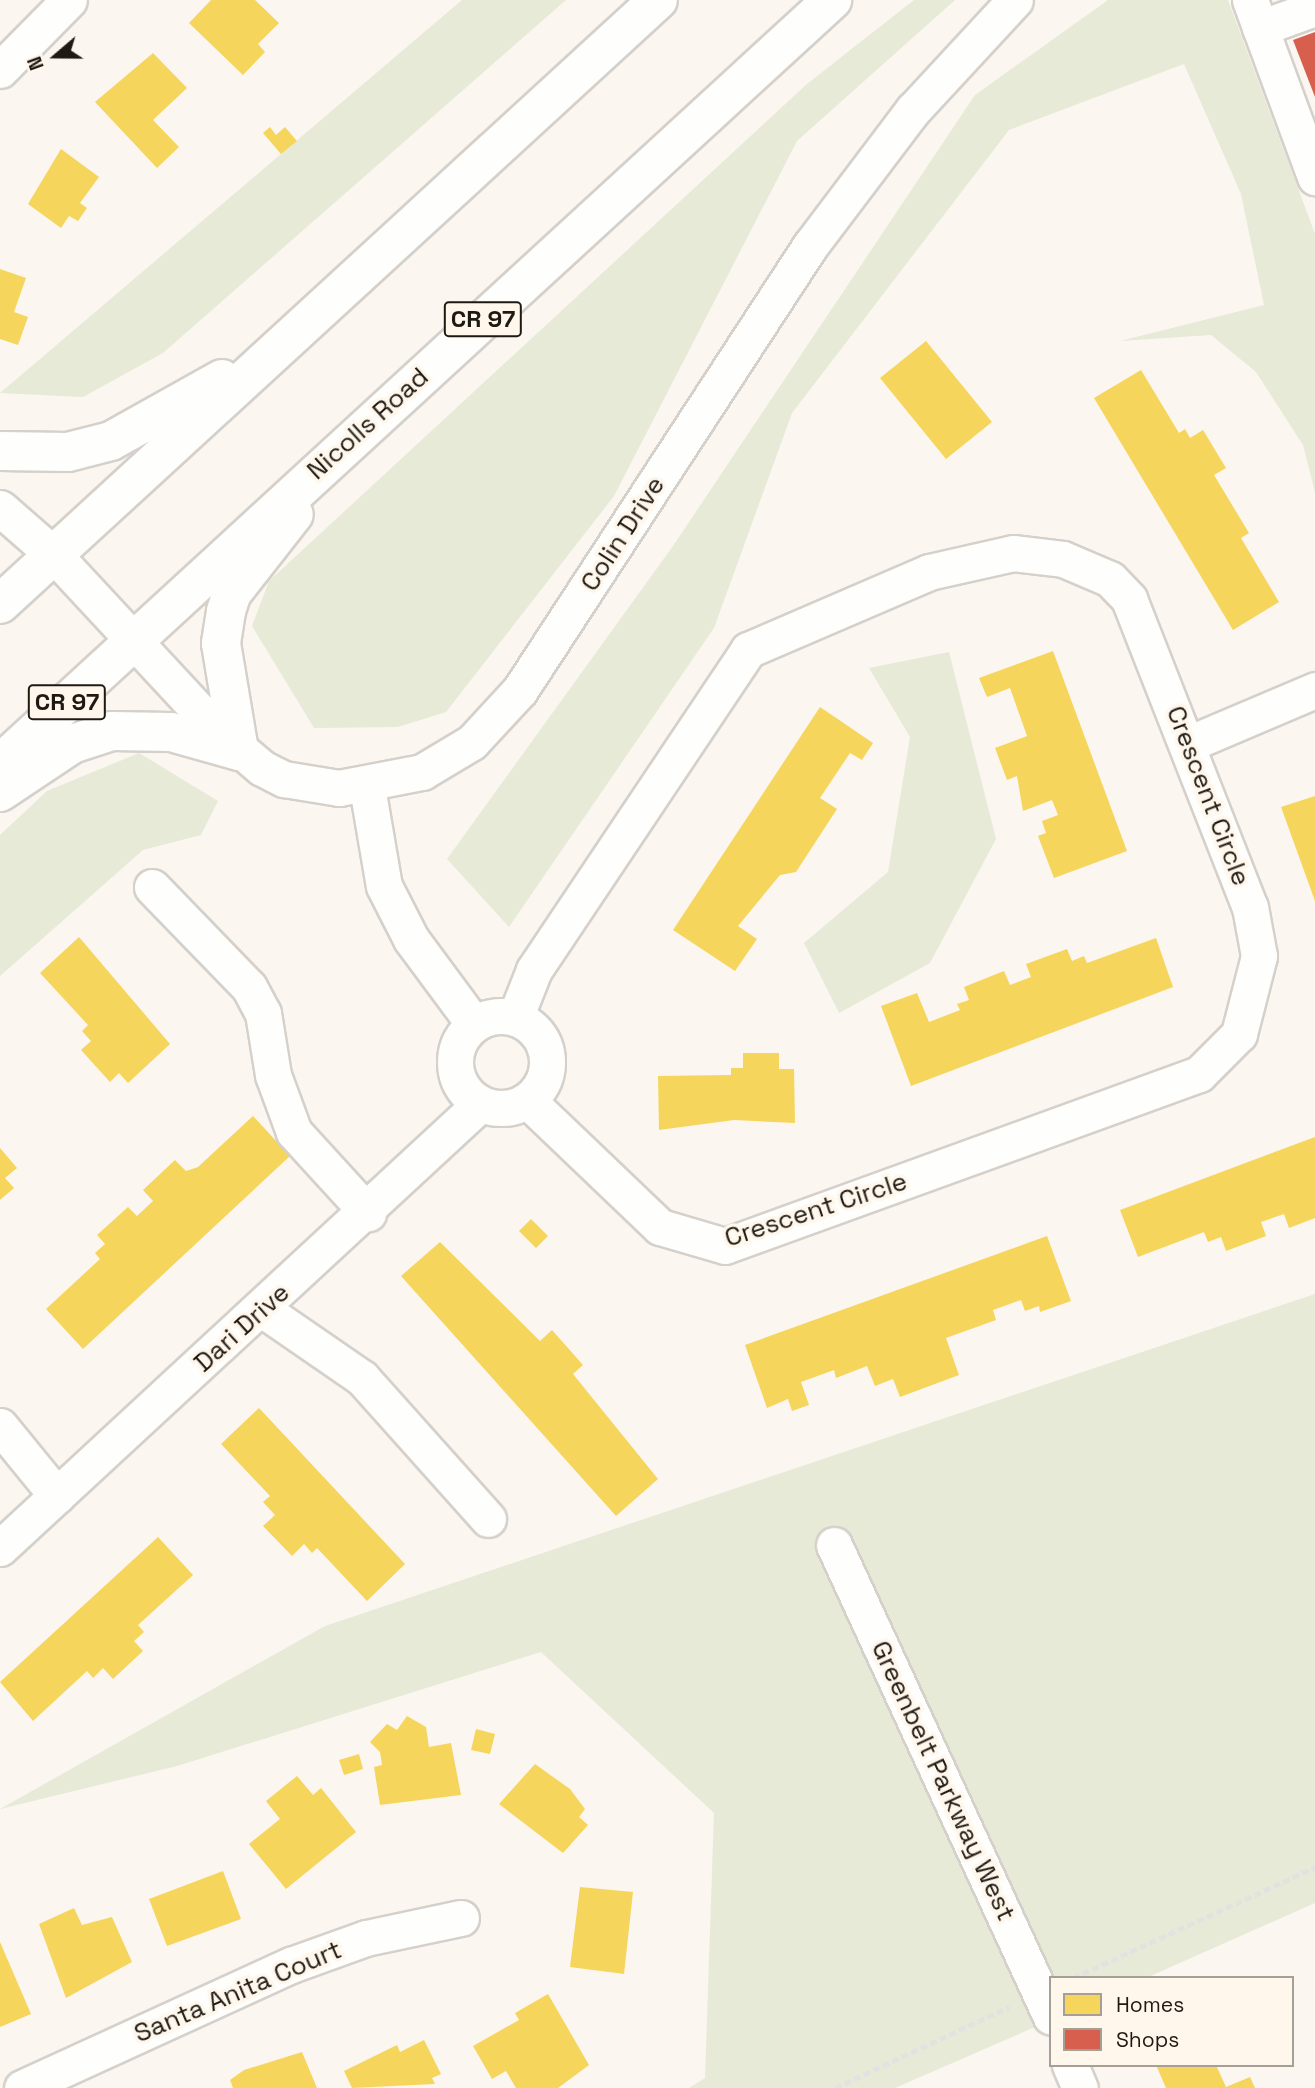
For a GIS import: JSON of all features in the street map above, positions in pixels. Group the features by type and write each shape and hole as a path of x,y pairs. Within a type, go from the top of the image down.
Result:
{"highway":[{"path":"0,604 658,0"},
{"name":"Nicolls Road","path":"0,764 832,0"},
{"path":"0,451 68,452 134,433 304,327"},
{"path":"0,792 72,744 112,731 170,732 239,751 221,643 226,611 232,593 337,452"}],"street":[{"path":"0,70 69,0"},
{"name":"Colin Drive","path":"0,508 55,556 239,751 284,779 367,787 446,760 520,690 818,235 913,110 1015,0"},
{"path":"1315,8 1255,14 1315,177"},
{"name":"Crescent Circle","path":"515,1018 534,970 728,673 773,634 967,561 1013,553 1063,559 1110,579 1129,599 1250,907 1259,956 1239,1034 1199,1074 725,1246 660,1227 528,1101"},
{"path":"1188,744 1315,690"},
{"path":"367,787 384,886 411,939 474,1024"},
{"path":"152,887 249,987 263,1013 279,1098 294,1132 368,1213"},
{"path":"495,1016 515,1018 534,1029 548,1057 545,1078 528,1101 501,1109 480,1104 463,1088 455,1066 459,1042 474,1024 495,1016"},
{"name":"Dari Drive","path":"0,1548 368,1213 480,1104"},
{"path":"262,1309 362,1378 488,1518"},
{"path":"0,1426 57,1496"},
{"name":"Greenbelt Parkway West","path":"834,1545 1046,2005"},
{"name":"Santa Anita Court","path":"22,2088 291,1965 366,1938 461,1918"},
{"path":"1071,2067 1080,2088"}],"path":[{"path":"1077,1976 1315,1867"},
{"path":"835,2088 1046,2005"}],"green space":[{"path":"462,0 566,0 163,353 83,397 0,393"},
{"path":"914,0 955,0 797,141 614,496 446,712 398,727 314,728 252,626 269,581 807,84"},
{"path":"1108,0 1228,0 1315,234 1315,492 1303,445 1256,372 1211,335 1120,341 1264,305 1241,194 1184,64 1009,130 792,413 714,628 509,927 447,859 673,546 975,95"},
{"path":"949,652 996,839 930,963 839,1013 804,943 888,872 910,737 869,668"},
{"path":"139,753 218,801 201,835 143,850 0,976 0,835 47,791"},
{"path":"1315,1294 1315,1903 1151,1976 1049,1976 1049,2021 895,2088 689,2088 705,2078 714,1813 541,1652 177,1766 0,1809 325,1626"}],"building: Homes":[{"path":"211,0 255,0 279,23 258,44 265,52 243,75 189,23"},
{"path":"153,53 187,88 153,120 179,147 157,168 95,102"},
{"path":"270,127 276,135 285,127 297,141 281,154 263,133"},
{"path":"61,149 99,177 80,203 87,208 78,221 69,216 61,228 28,204"},
{"path":"0,269 26,278 14,312 28,317 18,345 0,339"},
{"path":"926,341 992,422 946,459 880,378"},
{"path":"1141,370 1179,433 1185,429 1190,438 1203,430 1226,468 1214,475 1249,533 1241,538 1279,602 1233,630 1094,398"},
{"path":"1053,651 1127,851 1054,878 1038,836 1046,833 1042,821 1058,815 1052,800 1023,811 1017,776 1007,780 995,748 1027,736 1010,688 987,697 979,678"},
{"path":"820,707 873,743 862,760 850,753 820,798 837,809 796,872 780,875 738,926 757,939 735,971 673,930"},
{"path":"1315,796 1315,901 1281,807"},
{"path":"79,937 170,1044 128,1083 119,1073 110,1082 81,1050 91,1041 82,1031 88,1025 40,973"},
{"path":"1156,938 1173,987 911,1086 881,1006 917,993 929,1022 960,1010 957,1004 969,1000 964,987 1004,971 1010,985 1031,977 1026,964 1067,949 1072,961 1084,956 1087,963"},
{"path":"743,1053 779,1053 779,1069 794,1069 795,1123 734,1120 659,1130 658,1076 731,1075 731,1068 743,1068"},
{"path":"253,1116 290,1156 83,1349 46,1309 100,1259 95,1253 105,1244 97,1235 128,1207 137,1216 153,1201 143,1190 175,1160 186,1171 198,1167"},
{"path":"1315,1137 1315,1218 1289,1228 1284,1214 1261,1222 1266,1236 1226,1251 1221,1237 1208,1242 1204,1232 1138,1257 1120,1210"},
{"path":"0,1148 17,1168 5,1178 14,1188 0,1200"},
{"path":"531,1219 548,1236 536,1248 519,1231"},
{"path":"1047,1236 1071,1301 1040,1312 1039,1306 1025,1311 1021,1300 993,1310 996,1320 946,1338 959,1375 900,1397 893,1379 875,1386 867,1366 836,1378 834,1370 801,1382 809,1405 792,1411 788,1399 767,1408 745,1345"},
{"path":"440,1242 540,1341 552,1330 583,1365 573,1374 658,1479 616,1516 401,1276"},
{"path":"259,1408 405,1564 367,1601 317,1548 312,1553 304,1544 292,1556 263,1526 275,1515 263,1502 270,1496 221,1444"},
{"path":"158,1537 193,1575 138,1625 144,1632 134,1641 143,1651 113,1679 103,1668 93,1678 87,1671 33,1721 0,1682"},
{"path":"407,1716 426,1727 429,1747 451,1743 461,1795 380,1805 374,1767 382,1765 380,1752 370,1742 387,1724 397,1730"},
{"path":"476,1729 495,1734 490,1754 471,1750"},
{"path":"359,1754 363,1769 344,1775 339,1760"},
{"path":"535,1764 570,1789 585,1809 579,1817 588,1825 563,1853 499,1804"},
{"path":"297,1776 313,1795 321,1788 356,1832 286,1889 249,1844 280,1819 266,1801"},
{"path":"223,1871 241,1919 167,1946 149,1899"},
{"path":"580,1887 633,1892 624,1974 570,1967"},
{"path":"74,1908 82,1925 112,1917 132,1962 66,1998 39,1924"},
{"path":"0,1942 31,2014 0,2027"},
{"path":"548,1994 589,2065 558,2088 516,2088 506,2071 492,2079 473,2046 519,2020 515,2013"},
{"path":"424,2040 441,2074 432,2078 435,2084 352,2088 344,2071 397,2045 400,2052"},
{"path":"302,2052 317,2088 233,2088 230,2080 244,2070"},
{"path":"1157,2067 1217,2067 1226,2087 1250,2077 1255,2088 1166,2088"}],"building: Shops":[{"path":"1315,32 1315,97 1293,40"}]}
